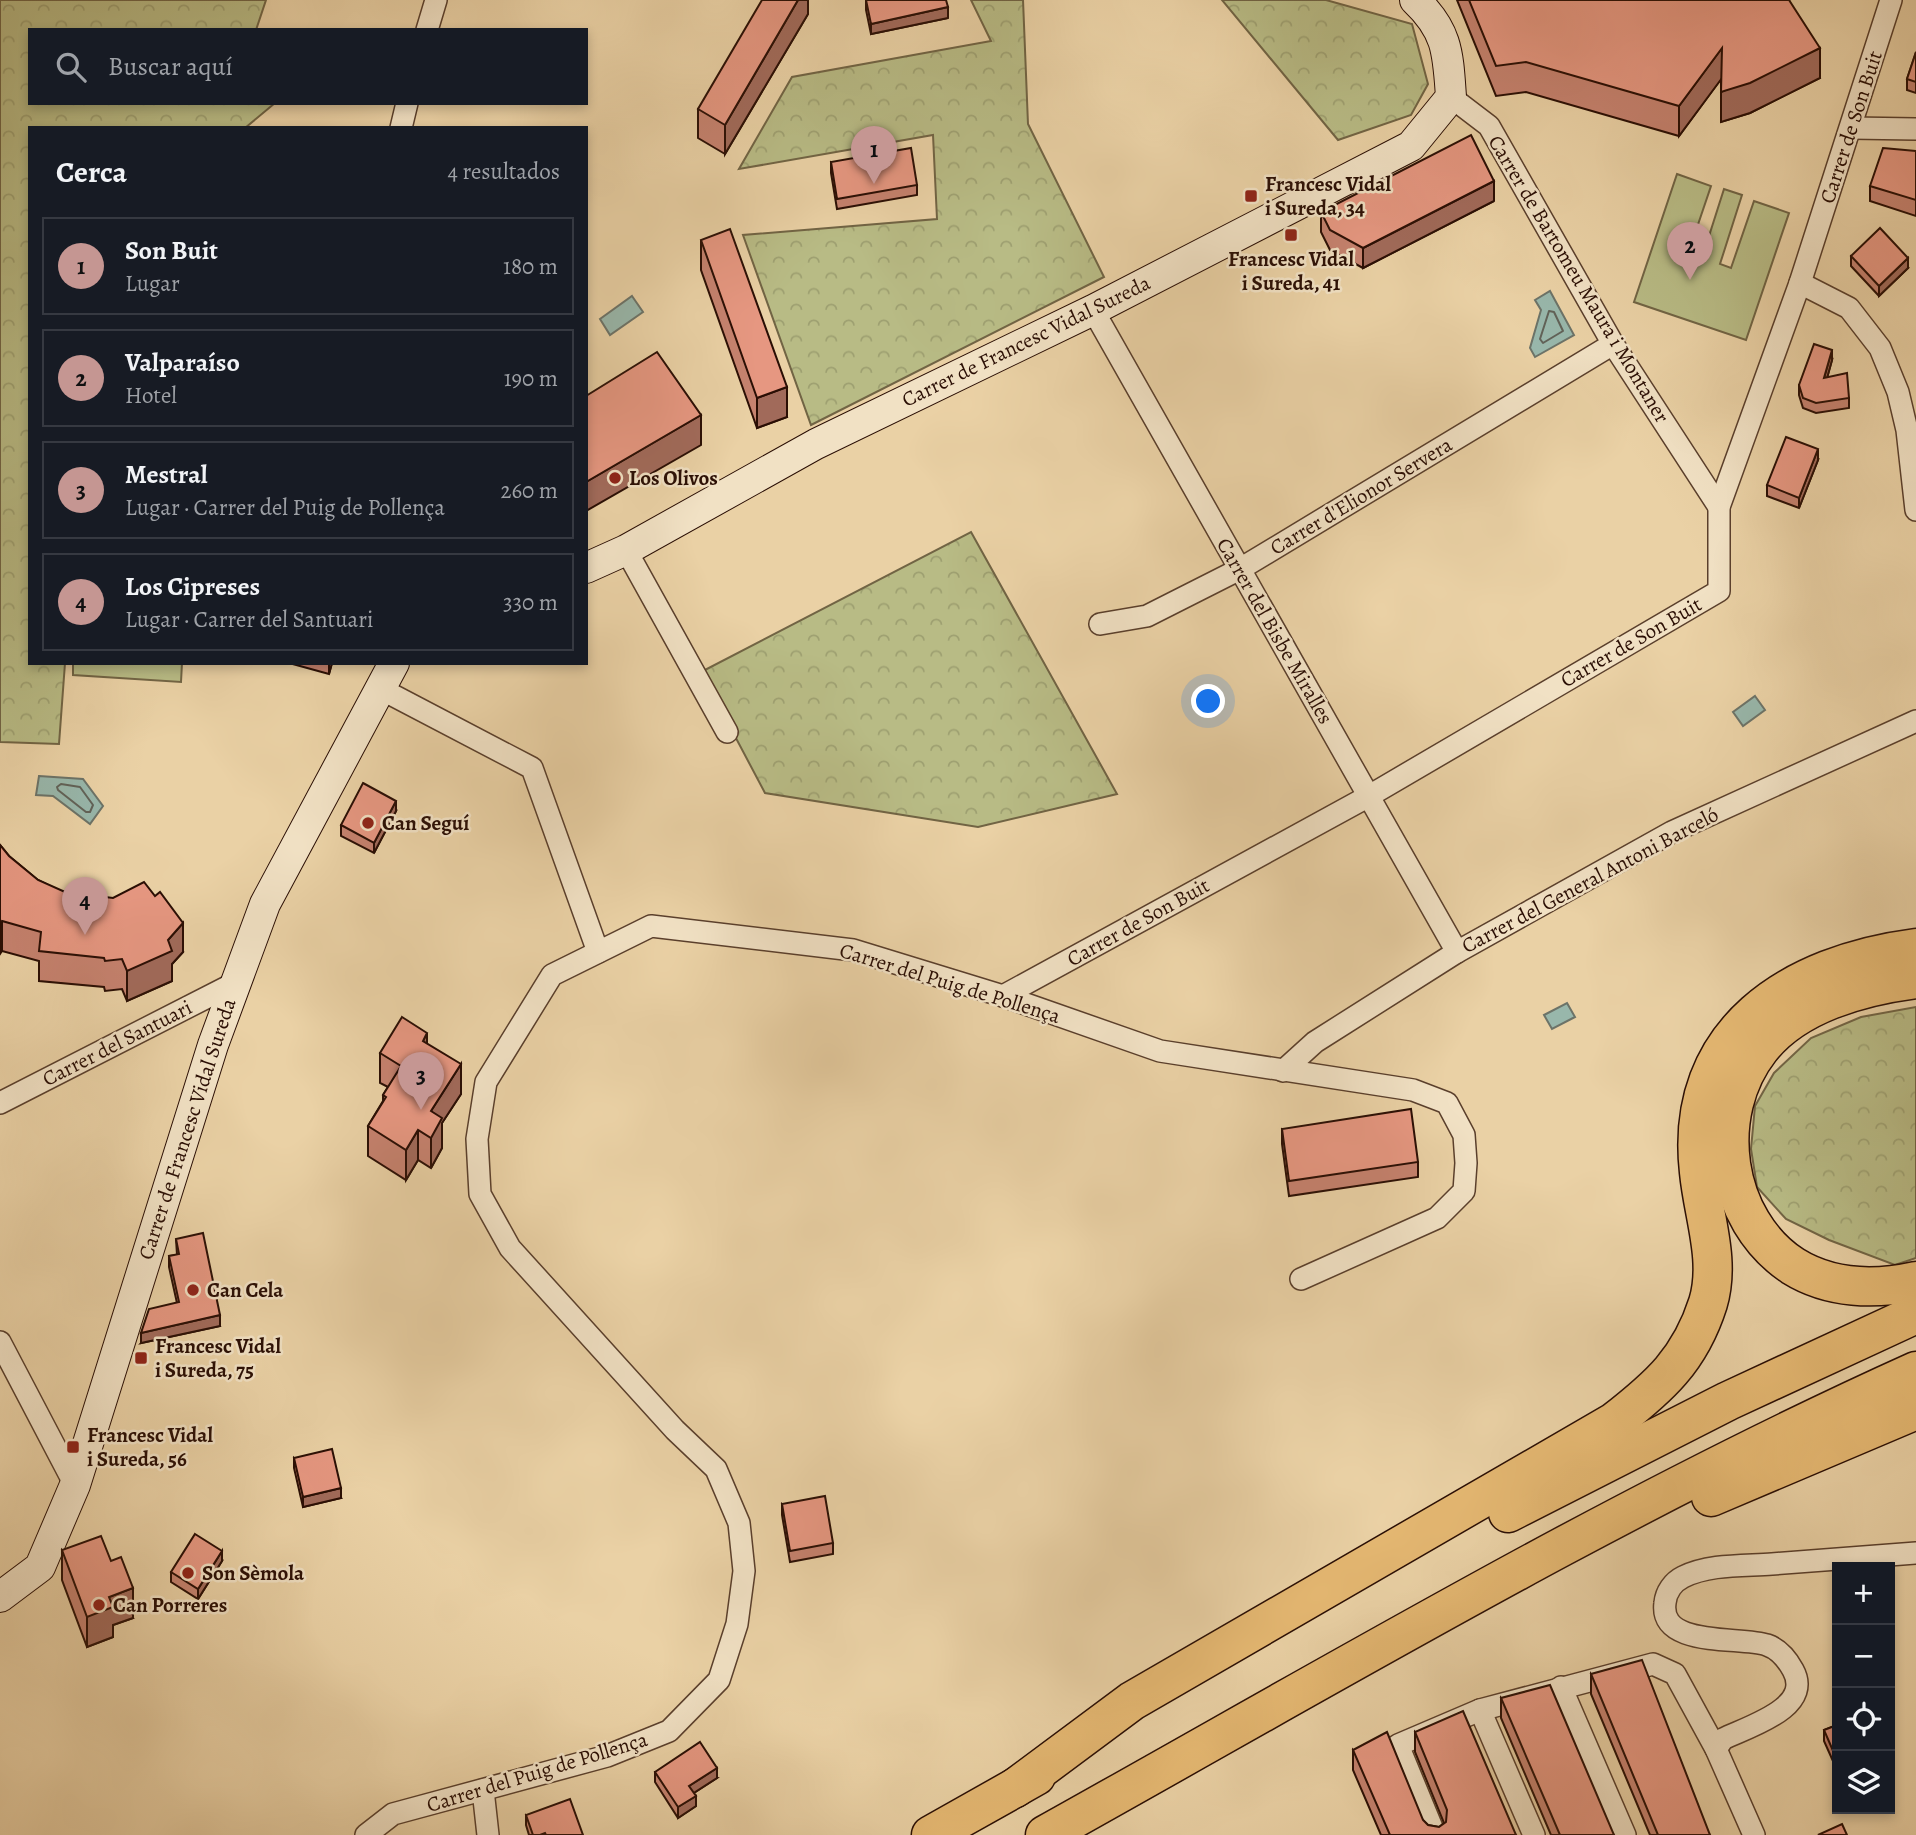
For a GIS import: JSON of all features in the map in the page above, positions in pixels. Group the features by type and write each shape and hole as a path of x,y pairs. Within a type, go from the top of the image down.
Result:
{"highway":[{"path":"1015,1788 1132,1701 1614,1422 1655,1391 1687,1353 1708,1303 1712,1251 1699,1172 1698,1133 1710,1076 1726,1046 1750,1017 1767,1002 1804,979 1864,958 1916,948"},
{"path":"1916,979 1884,984 1833,1000 1793,1019 1775,1034 1760,1049 1741,1083 1735,1100 1729,1144 1730,1166 1744,1209 1766,1241 1794,1266 1835,1283 1856,1287 1876,1287 1916,1280"},
{"path":"931,1835 1329,1611 1572,1479 1782,1375 1916,1314"},
{"path":"1045,1835 1470,1597 1709,1470 1916,1371"},
{"path":"1470,1597 1554,1571 1714,1495 1916,1409"}],"street":[{"path":"428,28 436,0"},
{"path":"1415,0 1433,17 1448,53 1451,97"},
{"name":"Carrer de Son Buit","path":"1003,996 1369,796 1718,592 1719,507 1800,283 1891,0"},
{"name":"Carrer de Francesc Vidal Sureda","path":"588,567 626,550 816,444 1093,310 1411,146 1451,97"},
{"name":"Carrer de Bartomeu Maura i Montaner","path":"1451,97 1489,126 1613,344 1719,507"},
{"path":"401,126 407,105"},
{"path":"1851,128 1916,129"},
{"path":"1800,283 1849,308 1880,348 1898,393 1907,430 1916,510"},
{"name":"Carrer del Bisbe Miralles","path":"1093,310 1457,952"},
{"name":"Carrer d'Elionor Servera","path":"1100,624 1147,616 1240,569 1613,344"},
{"path":"626,550 727,732"},
{"path":"387,676 532,768 598,952"},
{"name":"Carrer de Francesc Vidal Sureda","path":"0,1597 40,1567 75,1485 234,983 265,904 387,676"},
{"name":"Carrer del General Antoni Barceló","path":"1283,1071 1315,1042 1457,952 1672,832 1916,721"},
{"name":"Carrer del Puig de Pollença","path":"366,1835 393,1814 607,1756 669,1731 719,1680 737,1623 744,1571 739,1523 716,1469 675,1430 510,1248 480,1194 477,1139 486,1082 552,975 651,926 853,950 1003,996 1160,1051 1413,1090 1447,1103 1464,1135 1464,1191 1437,1218 1301,1279"},
{"name":"Carrer del Santuari","path":"0,1103 234,983"},
{"path":"0,1342 75,1485"},
{"path":"1716,1749 1723,1739 1788,1706 1796,1693 1796,1674 1781,1653 1771,1646 1691,1635 1674,1627 1665,1610 1666,1597 1673,1585 1684,1577 1717,1568 1916,1553"},
{"path":"1435,1835 1398,1745 1480,1710 1653,1664 1675,1674 1716,1749 1754,1835"},
{"path":"1561,1687 1625,1835"},
{"path":"1480,1710 1534,1835"},
{"path":"483,1790 488,1835"}],"green space":[{"path":"0,0 266,0 257,28 28,28 28,105 273,105 247,126 28,126 28,665 65,665 59,744 0,742"},
{"path":"971,0 1023,0 1028,124 1104,277 811,425 743,235 937,219 933,135 739,169 792,77 991,41"},
{"path":"1222,0 1326,0 1412,24 1428,84 1411,115 1338,140"},
{"path":"1677,174 1711,186 1688,254 1702,258 1724,189 1742,195 1720,264 1731,268 1754,201 1789,213 1746,340 1634,302"},
{"path":"971,532 1117,794 978,827 765,793 701,672"},
{"path":"73,665 182,665 181,682 73,675"},
{"path":"1916,1007 1916,1258 1895,1265 1829,1240 1786,1219 1757,1187 1751,1149 1755,1106 1774,1073 1811,1038 1861,1017"}],"water":[{"path":"1550,291 1574,335 1535,357 1530,348 1541,310 1535,300"},
{"path":"632,296 643,312 610,335 600,319"},
{"path":"1755,696 1765,710 1743,726 1733,712"},
{"path":"39,776 83,779 103,806 90,824 53,796 36,795"},
{"path":"1567,1003 1575,1017 1552,1029 1544,1015"}],"building":[{"path":"762,0 798,0 725,125 698,109"},
{"path":"866,0 946,0 948,7 871,24"},
{"path":"1469,0 1789,0 1820,48 1750,83 1721,92 1722,48 1679,106 1526,62 1496,66"},
{"path":"1916,52 1916,82 1907,79"},
{"path":"1471,135 1494,181 1363,248 1330,230 1321,212"},
{"path":"911,148 917,185 837,199 831,162"},
{"path":"1883,148 1916,151 1916,200 1870,186"},
{"path":"1880,228 1908,258 1879,286 1851,256"},
{"path":"730,229 787,387 757,398 701,240"},
{"path":"1814,344 1832,350 1824,378 1847,373 1849,398 1816,403 1803,398 1799,385"},
{"path":"657,352 701,415 588,481 588,395"},
{"path":"1786,437 1818,449 1799,498 1767,485"},
{"name":"Can Seguí","path":"363,783 396,801 374,843 341,825"},
{"path":"0,845 38,880 65,892 113,898 144,882 155,896 160,892 183,923 168,940 172,951 127,971 122,959 105,961 104,958 39,951 41,932 2,921 0,924"},
{"path":"402,1017 427,1033 423,1041 461,1064 431,1111 442,1118 431,1138 418,1130 406,1150 368,1126 401,1066 380,1053"},
{"path":"1411,1109 1418,1162 1289,1181 1282,1129"},
{"name":"Can Cela","path":"203,1233 220,1315 141,1333 149,1309 179,1302 169,1256 179,1254 176,1239"},
{"path":"332,1449 341,1488 303,1497 294,1458"},
{"path":"825,1496 833,1543 790,1551 782,1504"},
{"name":"Son Sèmola","path":"195,1534 222,1551 198,1589 171,1572"},
{"path":"101,1536 111,1561 121,1557 133,1588 109,1597 113,1607 87,1617 62,1550"},
{"path":"1642,1660 1710,1835 1658,1835 1591,1674"},
{"path":"1550,1685 1614,1835 1560,1835 1501,1698"},
{"path":"1463,1711 1516,1835 1390,1835 1353,1750 1387,1732 1423,1820 1428,1825 1439,1827 1446,1822 1447,1810 1415,1732"},
{"path":"1832,1727 1832,1748 1824,1730"},
{"path":"700,1742 717,1768 689,1786 696,1796 678,1807 655,1772"},
{"path":"570,1799 583,1835 533,1835 526,1815"},
{"path":"1842,1824 1847,1835 1818,1835"}],"place":[{"name":"Son Buit","path":"874,184"},
{"name":"Francesc Vidal i Sureda, 34","path":"1251,196"},
{"name":"Francesc Vidal i Sureda, 41","path":"1291,235"},
{"name":"Valparaíso","path":"1690,280"},
{"name":"Los Olivos","path":"615,478"},
{"name":"Can Seguí","path":"368,823"},
{"name":"Los Cipreses","path":"85,935"},
{"name":"Mestral","path":"421,1110"},
{"name":"Can Cela","path":"193,1290"},
{"name":"Francesc Vidal i Sureda, 75","path":"141,1358"},
{"name":"Francesc Vidal i Sureda, 56","path":"73,1447"},
{"name":"Son Sèmola","path":"188,1573"},
{"name":"Can Porreres","path":"99,1605"}]}
